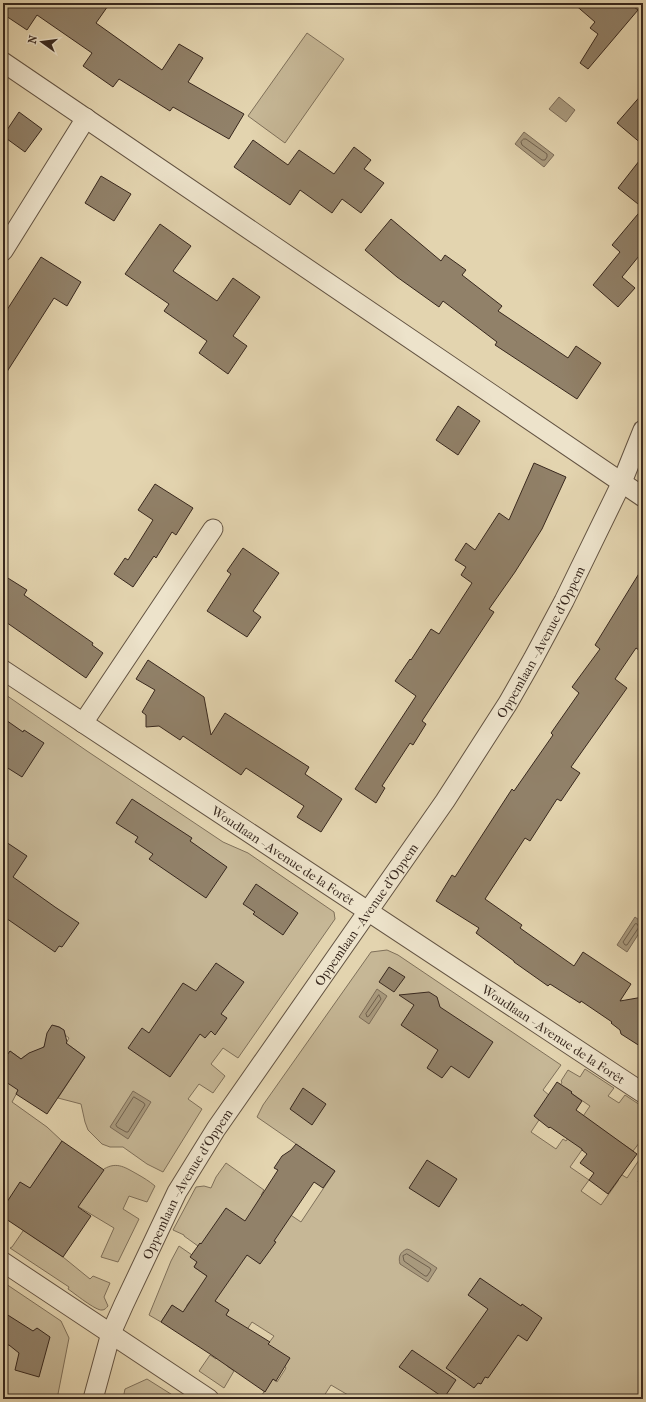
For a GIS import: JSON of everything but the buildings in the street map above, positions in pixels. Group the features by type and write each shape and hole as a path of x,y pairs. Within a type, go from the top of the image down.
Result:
{"street":[{"path":"3,62 643,497"},
{"path":"3,251 86,118"},
{"name":"Oppemlaan - Avenue d'Oppem","path":"92,1399 111,1333 156,1234 186,1176 216,1128 445,801 508,703 564,601 622,482 643,430"},
{"path":"83,723 212,529"},
{"name":"Woudlaan - Avenue de la Forêt","path":"3,670 643,1093"},
{"path":"3,1262 209,1399"}],"shaded area":[{"path":"307,33 344,59 285,143 248,116"},
{"path":"3,693 223,842 248,853 334,912 335,919 238,1058 223,1048 211,1064 225,1076 213,1093 199,1084 188,1099 202,1109 163,1172 147,1164 123,1147 110,1147 102,1144 88,1130 81,1104 58,1098 85,1057 66,1043 69,1038 65,1035 61,1028 54,1026 47,1042 41,1049 28,1054 21,1059 10,1051 3,1061"},
{"path":"387,950 398,955 561,1065 543,1090 550,1096 534,1116 539,1120 531,1132 556,1149 563,1139 566,1141 590,1106 566,1088 565,1089 560,1086 561,1081 568,1070 580,1077 585,1069 614,1088 608,1096 619,1103 625,1095 643,1107 643,1138 633,1151 598,1127 570,1167 589,1180 581,1191 601,1205 618,1181 619,1173 627,1178 643,1154 643,1173 638,1182 643,1186 643,1399 346,1399 348,1395 331,1385 322,1399 314,1399 309,1396 307,1399 259,1399 273,1379 277,1382 286,1368 268,1344 274,1336 252,1322 233,1351 235,1353 227,1366 234,1371 224,1388 199,1371 210,1355 216,1359 229,1340 216,1329 229,1310 197,1292 187,1305 186,1315 172,1305 161,1322 149,1315 171,1261 179,1246 192,1255 197,1262 194,1267 221,1286 228,1275 232,1277 237,1269 200,1243 198,1246 184,1235 173,1230 196,1187 204,1186 211,1188 216,1177 226,1163 264,1190 261,1195 301,1222 335,1171 257,1117 263,1105 371,952"},
{"path":"3,1080 20,1087 12,1102 47,1127 62,1141 45,1166 88,1193 104,1169 117,1165 144,1178 155,1186 147,1202 129,1196 123,1209 139,1219 118,1262 101,1257 114,1228 59,1195 32,1236 63,1257 90,1279 93,1276 110,1283 104,1297 108,1306 104,1310 99,1310 90,1305 68,1289 69,1287 10,1248 45,1199 3,1208"},
{"path":"3,1282 61,1321 69,1338 57,1399 3,1399"},
{"path":"147,1379 174,1396 172,1399 123,1399 125,1389"}],"water":[{"path":"559,97 575,110 566,122 549,109"},
{"path":"524,132 554,155 544,167 515,144"},
{"path":"635,917 643,923 643,927 627,952 617,945"},
{"path":"377,989 387,996 369,1024 359,1017"},
{"path":"133,1091 151,1102 128,1139 110,1127"},
{"path":"407,1249 437,1268 428,1282 400,1264 400,1255"}]}
